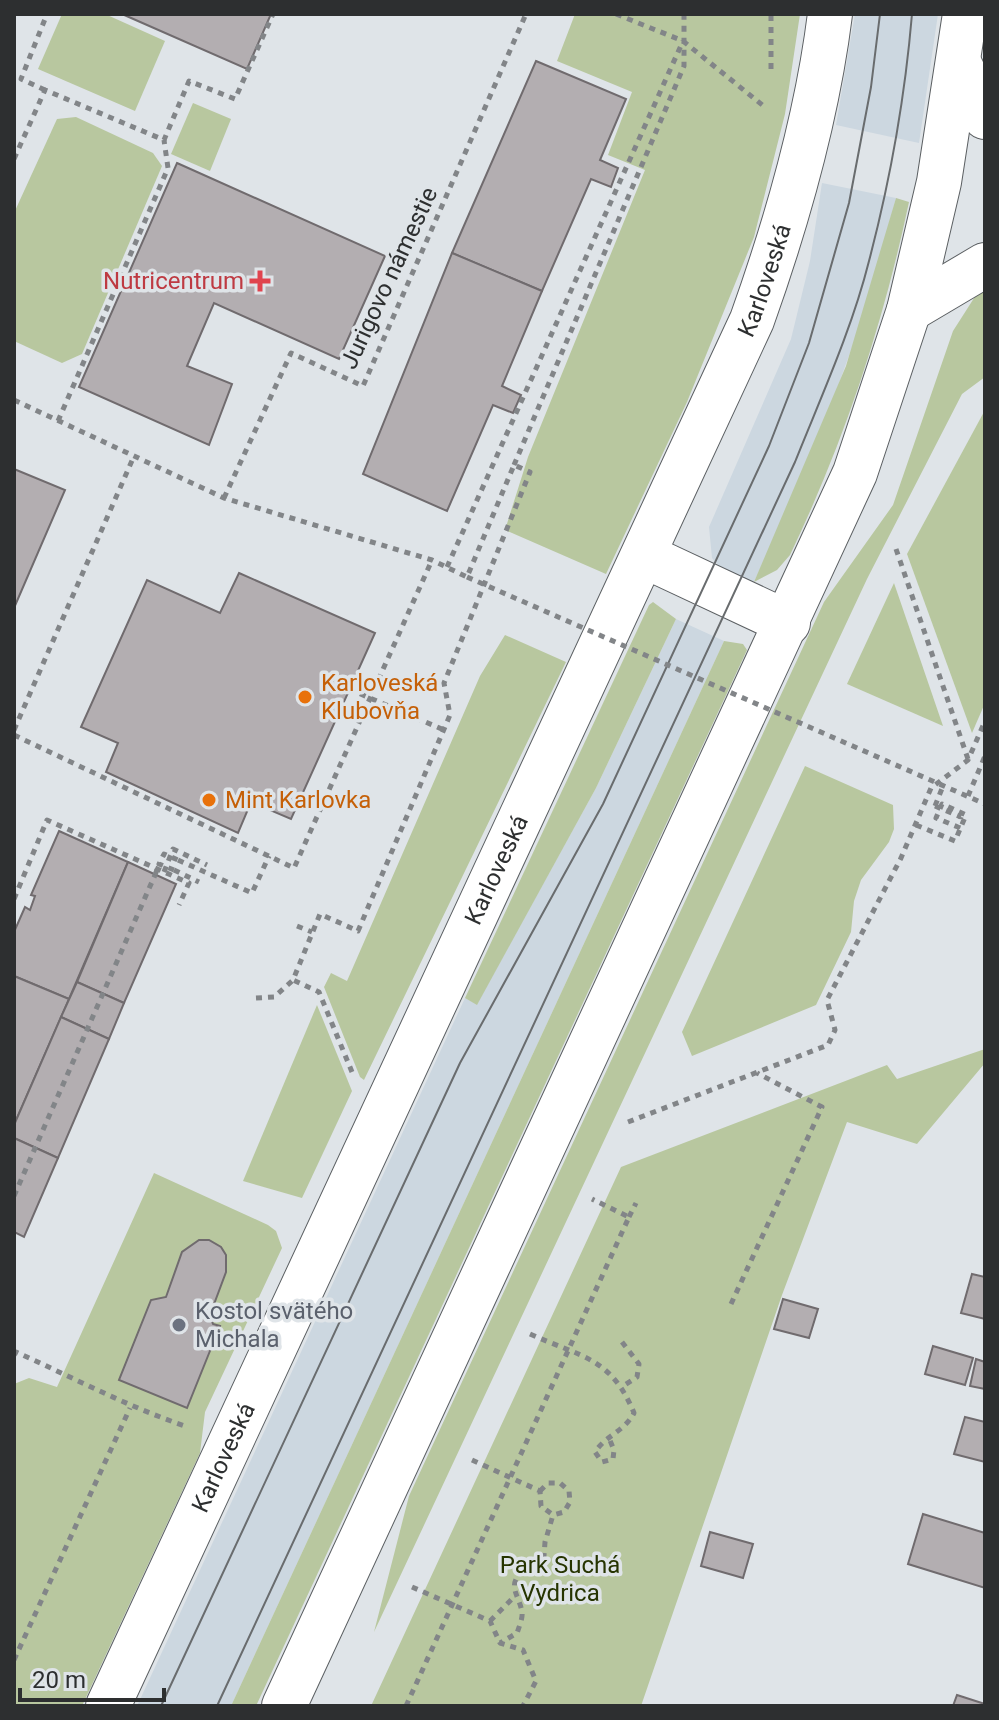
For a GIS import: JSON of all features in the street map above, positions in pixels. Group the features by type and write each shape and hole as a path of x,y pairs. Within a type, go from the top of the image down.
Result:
{"main road":[{"name":"Karloveská","path":"108,1706 645,556 752,320 780,243 811,118 830,14"},
{"path":"284,1706 855,473 909,310 939,182 960,65 965,14"},
{"path":"960,65 985,117"},
{"path":"909,310 985,265"},
{"path":"645,556 788,623"}],"path":[{"path":"47,14 21,79 164,140"},
{"path":"58,421 168,168 164,140 189,81 235,99 273,14"},
{"name":"Jurigovo námestie","path":"224,498 291,353 363,386 526,14"},
{"path":"616,14 683,41 770,111 770,97"},
{"path":"467,577 684,66 684,14"},
{"path":"770,84 771,14"},
{"path":"447,567 683,41"},
{"path":"14,159 45,90"},
{"path":"14,400 224,498 432,560 985,804"},
{"path":"134,456 14,732 294,868 432,560"},
{"path":"256,998 274,997 293,980 320,914 358,931 450,715 444,683 530,472 514,465"},
{"path":"896,549 968,760"},
{"path":"349,689 444,730"},
{"path":"628,1122 828,1045 835,1030 827,1000 916,825 931,788 968,760 985,721"},
{"path":"968,796 985,756"},
{"path":"916,825 955,841 966,815 942,804 936,818 958,827 961,817 935,806 943,786"},
{"path":"14,899 47,820 189,883 179,905"},
{"path":"164,872 173,849 207,865"},
{"path":"14,1196 164,854 252,893 269,856"},
{"path":"159,864 199,882"},
{"path":"297,926 312,932"},
{"path":"293,980 319,992 354,1078"},
{"path":"731,1304 822,1107 756,1073"},
{"path":"592,1199 629,1217"},
{"path":"406,1706 636,1203"},
{"path":"530,1334 608,1369 623,1386 634,1413 625,1429 609,1438 595,1452 602,1462 613,1459 614,1450 609,1438"},
{"path":"622,1342 639,1364 637,1377 623,1386"},
{"path":"14,1355 16,1352 52,1368 130,1408 189,1427"},
{"path":"14,1660 130,1408"},
{"path":"472,1460 540,1491"},
{"path":"548,1483 560,1483 569,1491 570,1502 564,1512 553,1515 541,1506 540,1491 548,1483"},
{"path":"500,1643 517,1633 522,1613 514,1597 513,1586 519,1574 532,1568 543,1569 545,1542 553,1515"},
{"path":"412,1587 490,1621 500,1643 523,1650 536,1681 527,1704 523,1706"},
{"path":"490,1621 514,1597"}],"shaded area":[{"path":"855,14 938,14 919,143 836,125"},
{"path":"822,183 896,198 864,314 821,433 754,582 744,582 722,570 712,558 709,527 791,339 810,261"},
{"path":"676,619 724,641 231,1706 137,1706 465,998 477,1004 596,788"}],"green space":[{"path":"62,14 105,14 165,41 135,111 38,69"},
{"path":"575,14 800,14 785,114 754,237 687,402 606,574 505,530 528,457 645,170 608,155 632,92 557,61"},
{"path":"193,103 231,119 210,171 171,154"},
{"path":"76,117 153,153 162,166 82,354 62,363 14,341 14,213 57,119"},
{"path":"896,198 909,202 899,248 845,426 790,555 777,570 754,582 846,366"},
{"path":"985,288 985,377 962,394 867,579 374,1632 409,1496 824,602 893,505 953,331 976,295"},
{"path":"985,410 985,703 972,733 907,554"},
{"path":"894,583 943,726 847,684"},
{"path":"653,602 676,619 596,788 477,1005 465,998"},
{"path":"505,635 566,662 364,1080 360,1077 324,987 331,973 347,981 480,676"},
{"path":"724,641 743,644 747,650 256,1706 231,1706"},
{"path":"805,766 893,805 894,829 889,842 861,880 854,901 851,932 816,1005 692,1056 682,1032"},
{"path":"317,1005 352,1091 302,1198 243,1181"},
{"name":"Park Suchá Vydrica","path":"985,1049 985,1063 917,1144 847,1122 782,1295 641,1706 371,1706 621,1167 887,1065 897,1079"},
{"path":"154,1173 268,1225 276,1231 282,1248 205,1412 200,1453 82,1706 14,1706 14,1384 29,1378 57,1387"}],"building":[{"path":"122,14 271,14 247,69"},
{"path":"536,61 626,99 600,160 618,168 611,187 591,179 542,291 452,253"},
{"path":"177,163 385,256 339,359 214,303 187,366 232,384 209,445 79,387"},
{"path":"452,253 542,291 502,386 521,395 513,413 493,405 447,511 363,474"},
{"path":"14,469 65,490 14,608"},
{"path":"239,573 375,633 291,819 251,802 238,833 106,772 118,743 81,727 147,580 220,613"},
{"path":"59,831 128,862 69,999 14,976 14,932 25,907 30,910 35,896 31,895"},
{"path":"128,862 176,884 124,1003 77,982"},
{"path":"14,976 69,999 14,1125"},
{"path":"77,982 124,1003 109,1039 61,1017"},
{"path":"61,1017 109,1039 58,1158 14,1138 14,1125"},
{"path":"14,1138 58,1158 24,1237 14,1232"},
{"name":"Kostol svätého Michala","path":"199,1240 209,1240 221,1247 226,1255 226,1272 210,1315 213,1324 220,1326 187,1408 119,1380 151,1300 166,1297 182,1252"},
{"path":"972,1274 985,1277 985,1319 961,1313"},
{"path":"783,1299 818,1309 809,1338 774,1329"},
{"path":"933,1346 973,1358 965,1385 925,1374"},
{"path":"976,1359 985,1362 985,1389 970,1386"},
{"path":"965,1417 985,1422 985,1462 954,1454"},
{"path":"923,1514 985,1533 985,1588 908,1564"},
{"path":"710,1532 753,1544 743,1578 701,1566"},
{"path":"957,1695 985,1704 985,1706 953,1706"}],"tram line":[{"path":"161,1706 460,1063 603,804 769,446 809,343 849,203 871,87 880,14"},
{"path":"217,1706 795,462 845,337 869,261 896,139 912,14"}],"place":[{"name":"Nutricentrum","path":"260,281"},
{"name":"Karloveská Klubovňa","path":"305,697"},
{"name":"Mint Karlovka","path":"209,800"},
{"name":"Kostol svätého Michala","path":"179,1325"}]}
